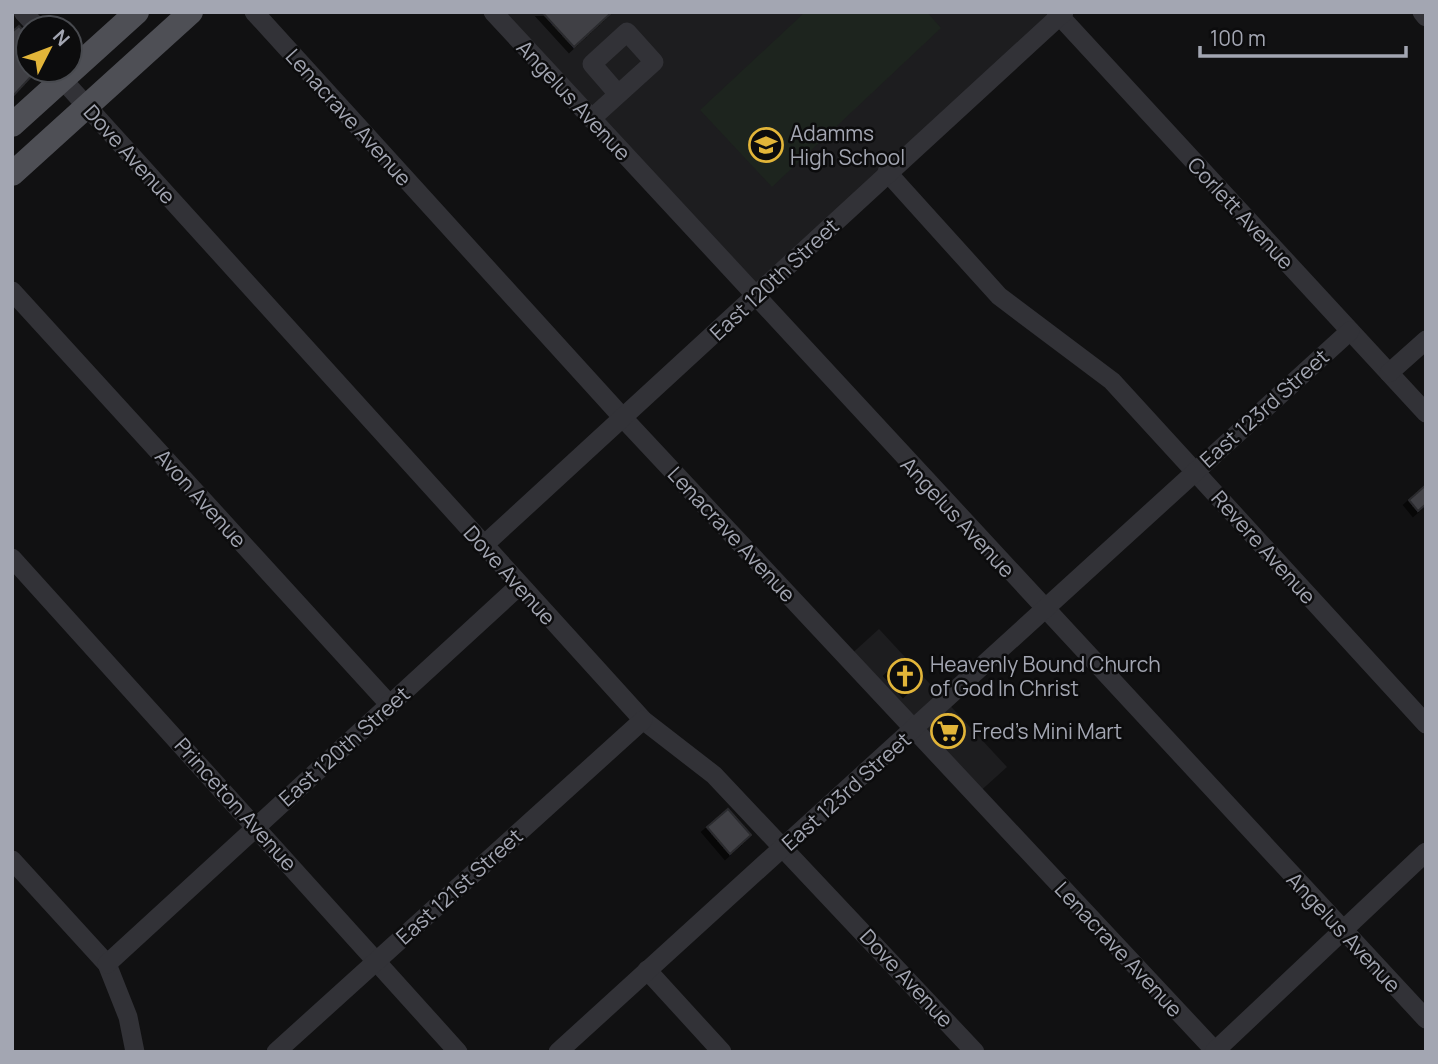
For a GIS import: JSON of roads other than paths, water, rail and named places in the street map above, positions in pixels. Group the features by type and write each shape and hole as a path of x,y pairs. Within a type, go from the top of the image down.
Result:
{"main road":[{"path":"84,57 137,12"},
{"path":"12,174 191,12"},
{"path":"12,125 54,84"}],"street":[{"name":"Lenacrave Avenue","path":"254,12 624,419 1215,1052"},
{"name":"Angelus Avenue","path":"493,12 1426,1020"},
{"path":"1422,12 1426,17"},
{"name":"East 120th Street","path":"484,545 624,419 1060,14"},
{"name":"Corlett Avenue","path":"1060,14 1426,413"},
{"name":"Dove Avenue","path":"76,84 87,107 643,720 714,775 975,1052"},
{"path":"591,119 618,94"},
{"name":"Revere Avenue","path":"887,172 999,296 1112,381 1426,724"},
{"name":"Avon Avenue","path":"12,291 390,705"},
{"name":"East 123rd Street","path":"558,1052 1194,470 1350,331"},
{"path":"1389,373 1426,340"},
{"name":"Princeton Avenue","path":"12,558 256,825 458,1052"},
{"name":"East 120th Street","path":"107,964 519,586"},
{"name":"East 121st Street","path":"276,1052 643,720"},
{"path":"1215,1052 1426,852"},
{"path":"12,860 107,964 128,1017 135,1052"},
{"path":"647,970 722,1052"}],"place":[{"name":"Adamms High School","path":"766,145"},
{"name":"Heavenly Bound Church of God In Christ","path":"905,676"},
{"name":"Fred's Mini Mart","path":"948,731"}]}
